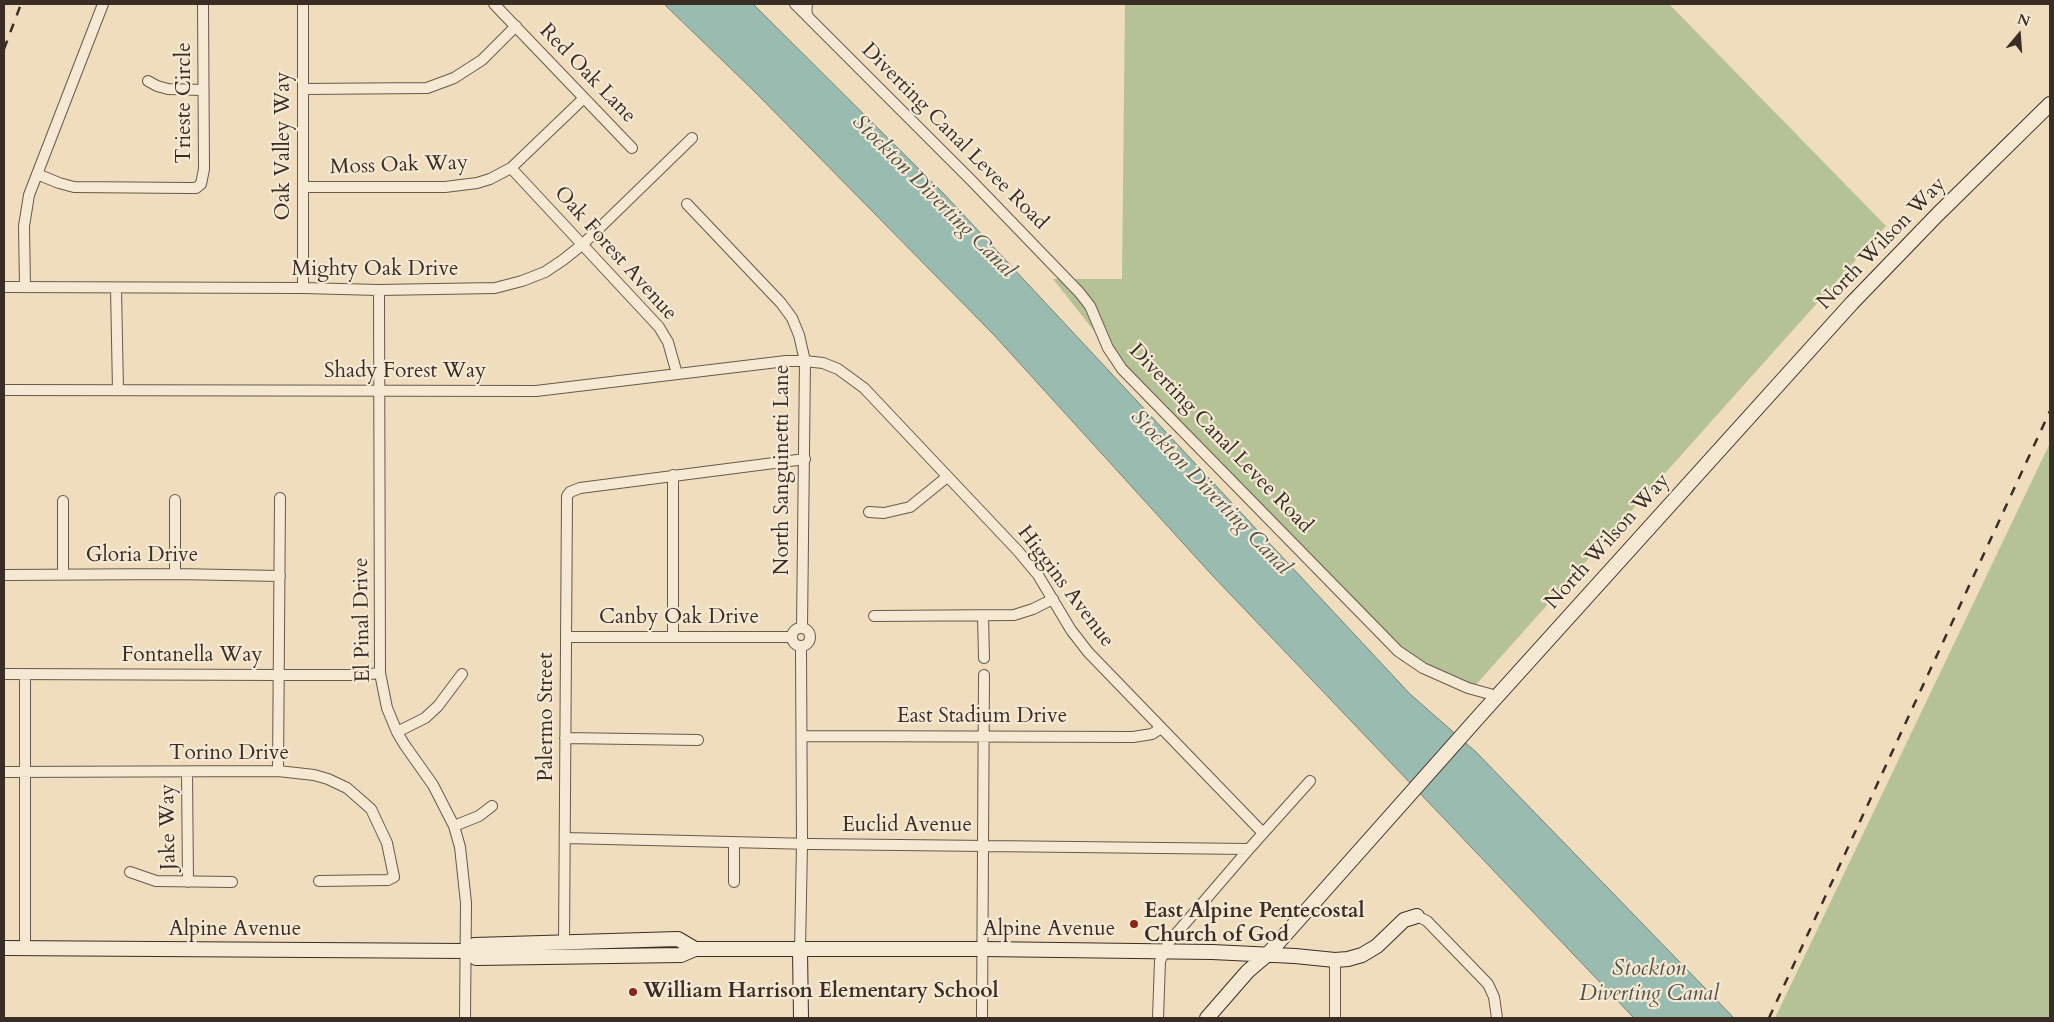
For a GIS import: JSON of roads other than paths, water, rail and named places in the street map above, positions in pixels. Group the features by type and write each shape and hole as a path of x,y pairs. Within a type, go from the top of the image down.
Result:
{"street":[{"path":"25,287 25,218 29,195 103,4"},
{"name":"Trieste Circle","path":"37,174 58,183 74,187 196,188 201,184 204,177 203,4"},
{"name":"Oak Valley Way","path":"303,4 303,288"},
{"name":"Red Oak Lane","path":"494,4 632,148"},
{"path":"795,4 804,13 807,11"},
{"name":"Diverting Canal Levee Road","path":"807,11 1079,292 1090,306 1108,348 1122,369 1398,652 1424,668 1468,688 1497,696"},
{"path":"302,89 427,88 454,78 482,60 516,26"},
{"path":"148,81 168,89 202,90"},
{"name":"Moss Oak Way","path":"304,187 459,187 490,179 511,168 584,98"},
{"name":"North Wilson Way","path":"1207,1018 1248,971 1268,954 1497,696 1852,303 1957,194 2050,104"},
{"name":"Mighty Oak Drive","path":"4,287 379,290 472,290 495,288 513,284 545,272 583,244 692,138"},
{"name":"Oak Forest Avenue","path":"511,168 659,327 668,342 677,374"},
{"name":"North Sanguinetti Lane","path":"687,204 781,303 792,318 799,335 805,361 802,628"},
{"path":"116,289 118,390"},
{"name":"El Pinal Drive","path":"379,290 380,673 387,708 397,732 433,785 454,826 460,848 465,876 465,1018"},
{"name":"Shady Forest Way","path":"4,390 536,390 786,361 805,361"},
{"name":"Higgins Avenue","path":"805,361 824,364 838,369 864,388 946,477 1018,551 1038,575 1071,630 1088,652 1263,833"},
{"path":"673,637 673,475 805,459"},
{"name":"Palermo Street","path":"564,944 567,637 566,502 570,492 574,489 673,475"},
{"path":"869,512 884,514 910,507 946,477"},
{"path":"278,771 280,498"},
{"path":"175,500 175,574"},
{"path":"63,501 63,574"},
{"name":"Gloria Drive","path":"4,575 175,574 280,576"},
{"path":"874,616 1014,615 1033,609 1053,599"},
{"path":"983,616 984,658"},
{"path":"802,628 809,633 810,639 807,644 801,646 793,642 791,637 796,629 802,628"},
{"name":"Canby Oak Drive","path":"567,637 791,637"},
{"path":"801,646 801,1018"},
{"name":"Fontanella Way","path":"4,674 359,675 380,673"},
{"path":"397,732 424,718 438,706 462,674"},
{"path":"25,675 25,948"},
{"path":"982,1018 984,675"},
{"name":"East Stadium Drive","path":"802,736 1133,736 1152,734 1161,728"},
{"path":"565,738 698,740"},
{"name":"Torino Drive","path":"4,772 278,771 314,775 328,779 347,788 371,809 387,843 394,877 388,880 319,881"},
{"name":"Jake Way","path":"187,772 188,882"},
{"path":"1158,1018 1160,960 1169,942 1310,781"},
{"path":"454,826 479,816 492,806"},
{"name":"Euclid Avenue","path":"566,838 802,844 1249,849"},
{"path":"734,842 734,882"},
{"path":"130,872 156,881 232,882"},
{"path":"1417,916 1427,920 1488,984 1494,996 1497,1018"},
{"name":"Alpine Avenue","path":"466,951 474,945 564,944 678,939 696,948 1163,952 1268,954 1335,960 1362,955 1377,946 1404,920 1417,916"},
{"name":"Alpine Avenue","path":"4,948 466,951 476,958 681,955 696,948"},
{"path":"1335,960 1335,1018"}],"water":[{"name":"Stockton Diverting Canal","path":"664,4 753,4 944,194 1410,694 1476,752 1734,1018 1634,1018 1211,574 994,335 754,91"}],"railway":[{"path":"4,49 21,4"},
{"path":"1769,1018 2050,411"}],"place":[{"name":"East Alpine Pentecostal Church of God","path":"1134,924"},
{"name":"William Harrison Elementary School","path":"633,992"}]}
